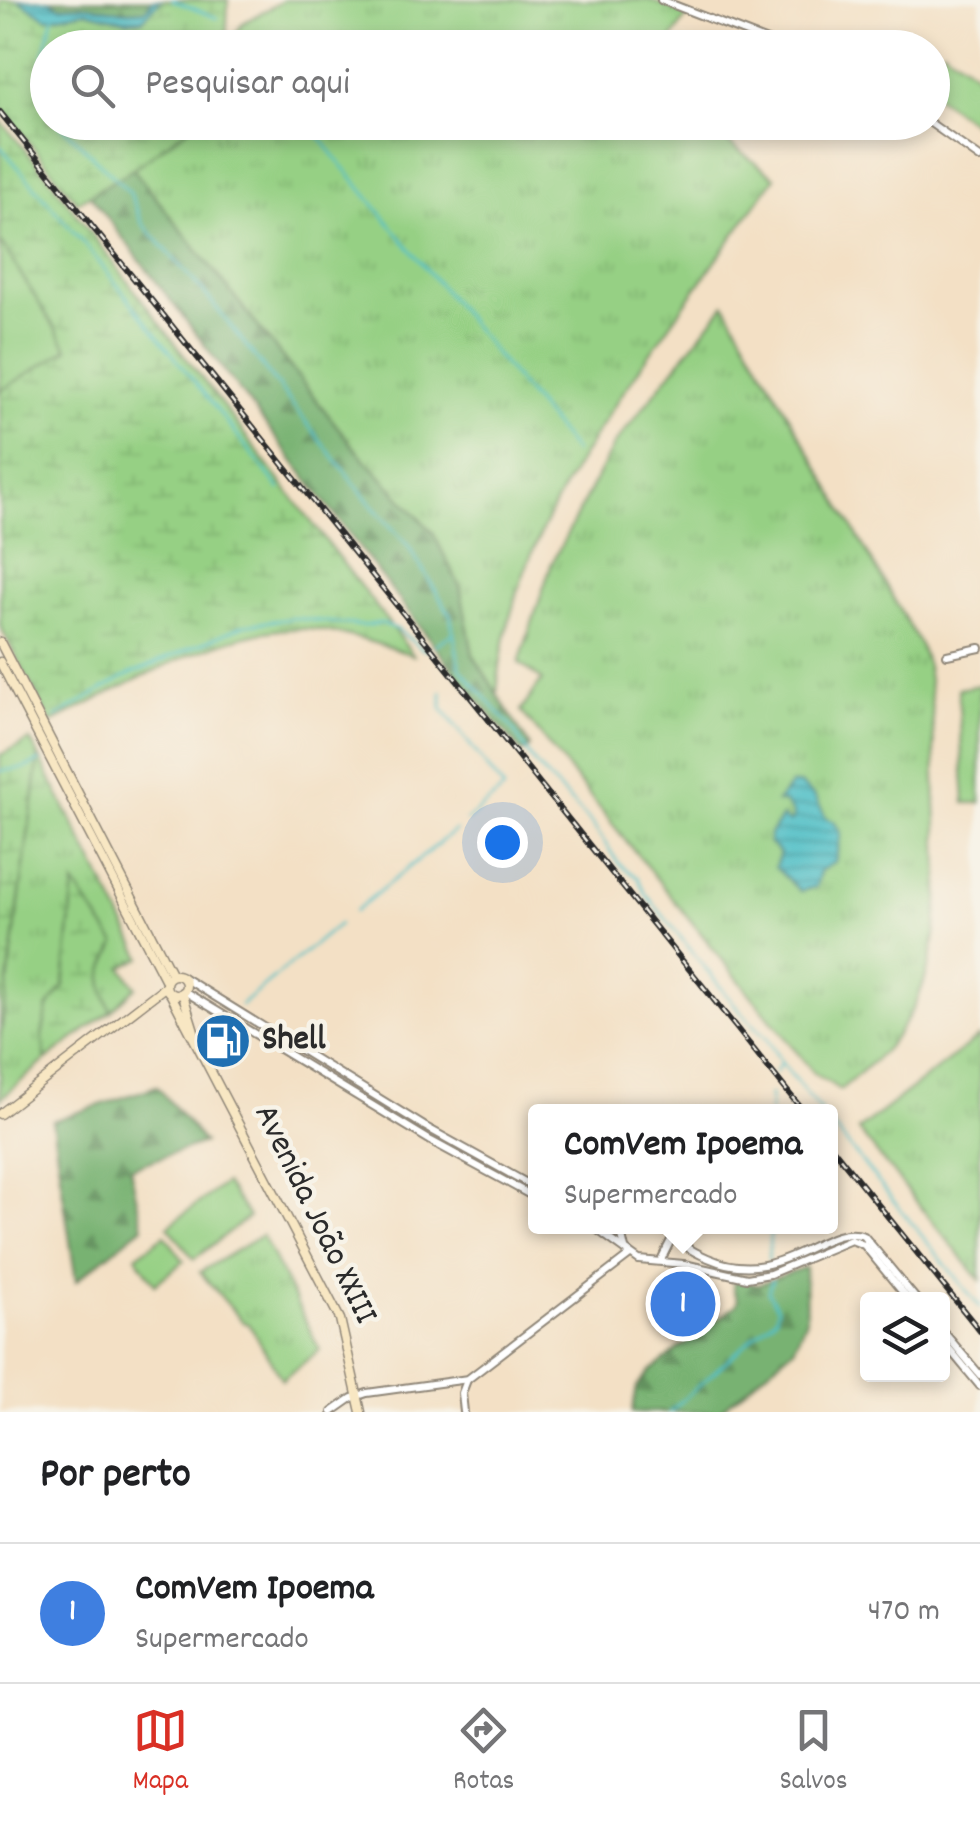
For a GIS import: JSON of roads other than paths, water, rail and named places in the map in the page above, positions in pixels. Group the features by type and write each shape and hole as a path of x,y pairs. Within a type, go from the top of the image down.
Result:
{"main road":[{"name":"Avenida João XXIII","path":"0,642 172,982 199,1048 340,1319 361,1412"},
{"name":"Avenida João XXIII","path":"0,662 172,982"},
{"name":"Avenida João XXIII","path":"172,982 186,984 183,992 199,1048"},
{"path":"0,1114 172,982 183,992"}],"street":[{"path":"661,0 738,30"},
{"path":"950,137 980,158"},
{"path":"946,655 980,648"},
{"path":"172,982 528,1184"},
{"path":"183,992 431,1141 528,1194"},
{"path":"603,1234 648,1263 660,1261 756,1277 790,1268 854,1236"},
{"path":"623,1234 628,1253"},
{"path":"670,1234 715,1261 751,1269 789,1259 839,1235 864,1236 910,1292"},
{"path":"854,1236 902,1292"},
{"path":"660,1261 672,1238"},
{"path":"332,1412 358,1395 468,1379 628,1253"},
{"path":"950,1340 980,1376"},
{"path":"950,1350 980,1386"},
{"path":"464,1412 462,1393 468,1379"}],"water":[{"path":"18,0 134,11 145,10 153,0 161,0 142,20 127,21 86,11 47,18"},
{"path":"800,784 815,797 826,818 841,833 835,862 820,871 816,887 800,891 775,867 780,853 769,843 770,834 782,817 788,822 793,820 793,813 784,802 777,802 791,785"}],"waterway":[{"path":"172,0 217,18"},
{"path":"50,30 54,15"},
{"path":"76,140 130,193 142,223 207,296 373,507 407,544 450,614 460,668 512,728 535,764 592,824 619,864 638,878 645,893 767,1039 815,1104"},
{"path":"322,140 575,452"},
{"path":"0,146 95,257 280,489"},
{"path":"56,717 124,677 244,625 294,618 363,626 381,623 428,650"},
{"path":"435,645 454,633"},
{"path":"442,692 442,708 504,789 466,821"},
{"path":"0,771 40,761"},
{"path":"355,911 455,830"},
{"path":"241,1005 339,924"},
{"path":"775,1073 781,1062"},
{"path":"770,1095 770,1104"},
{"path":"838,1133 980,1307"},
{"path":"768,1260 770,1234"},
{"path":"669,1412 776,1317 778,1309 768,1292 772,1280"}],"railway":[{"path":"0,112 798,1104"},
{"path":"838,1155 980,1331"}],"place":[{"name":"Shell","path":"223,1041"},
{"name":"ComVem Ipoema","path":"683,1304"}]}
